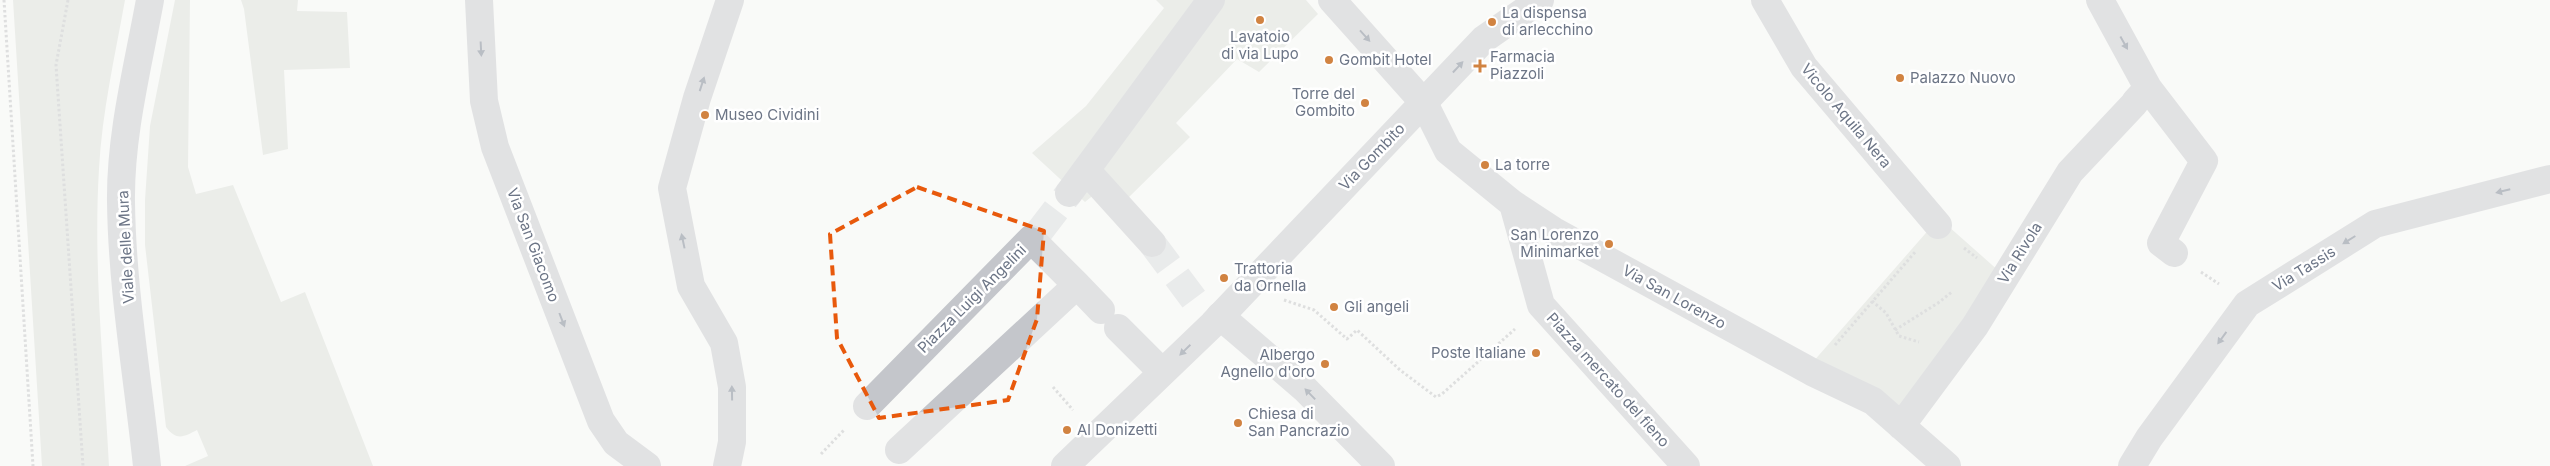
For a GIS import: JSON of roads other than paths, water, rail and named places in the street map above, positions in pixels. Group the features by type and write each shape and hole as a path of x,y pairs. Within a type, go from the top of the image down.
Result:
{"street":[{"name":"Viale delle Mura","path":"147,466 123,246 121,200 131,103 150,0"},
{"name":"Via San Giacomo","path":"479,0 484,101 495,147 601,421 616,443 648,466"},
{"path":"727,466 732,442 732,386 724,343 691,286 672,188 697,98 730,0"},
{"path":"1069,193 1211,0"},
{"name":"Via San Lorenzo","path":"1332,0 1424,103 1448,151 1513,204 1554,232 1812,372 1873,401 1946,466"},
{"name":"Via Gombito","path":"1065,466 1162,372 1211,316 1259,275 1484,39 1540,0"},
{"name":"Vicolo Aquila Nera","path":"1765,0 1804,67 1938,225"},
{"path":"2100,0 2141,96 2204,161 2160,244 2174,253"},
{"name":"Via Rivola","path":"1901,426 1975,326 2070,172 2141,96"},
{"path":"1086,170 1152,243"},
{"name":"Via Tassis","path":"2132,466 2149,438 2247,304 2375,224 2550,178"},
{"name":"Piazza mercato del fieno","path":"1513,204 1541,305 1686,466"},
{"name":"Piazza Luigi Angelini","path":"867,406 1031,239 1162,372"},
{"path":"899,450 1078,285"},
{"path":"1211,316 1304,388 1381,466"}],"tunnel":[{"path":"1039,232 1069,193"},
{"path":"1152,243 1201,309"}],"place":[{"name":"Lavatoio di via Lupo","path":"1260,20"},
{"name":"La dispensa di arlecchino","path":"1492,22"},
{"name":"Gombit Hotel","path":"1329,60"},
{"name":"Farmacia Piazzoli","path":"1480,66"},
{"name":"Palazzo Nuovo","path":"1900,78"},
{"name":"Torre del Gombito","path":"1365,103"},
{"name":"Museo Cividini","path":"705,115"},
{"name":"La torre","path":"1485,165"},
{"name":"San Lorenzo Minimarket","path":"1609,244"},
{"name":"Trattoria da Ornella","path":"1224,278"},
{"name":"Gli angeli","path":"1334,307"},
{"name":"Poste Italiane","path":"1536,353"},
{"name":"Albergo Agnello d'oro","path":"1325,364"},
{"name":"Chiesa di San Pancrazio","path":"1238,423"},
{"name":"Al Donizetti","path":"1067,430"}]}
